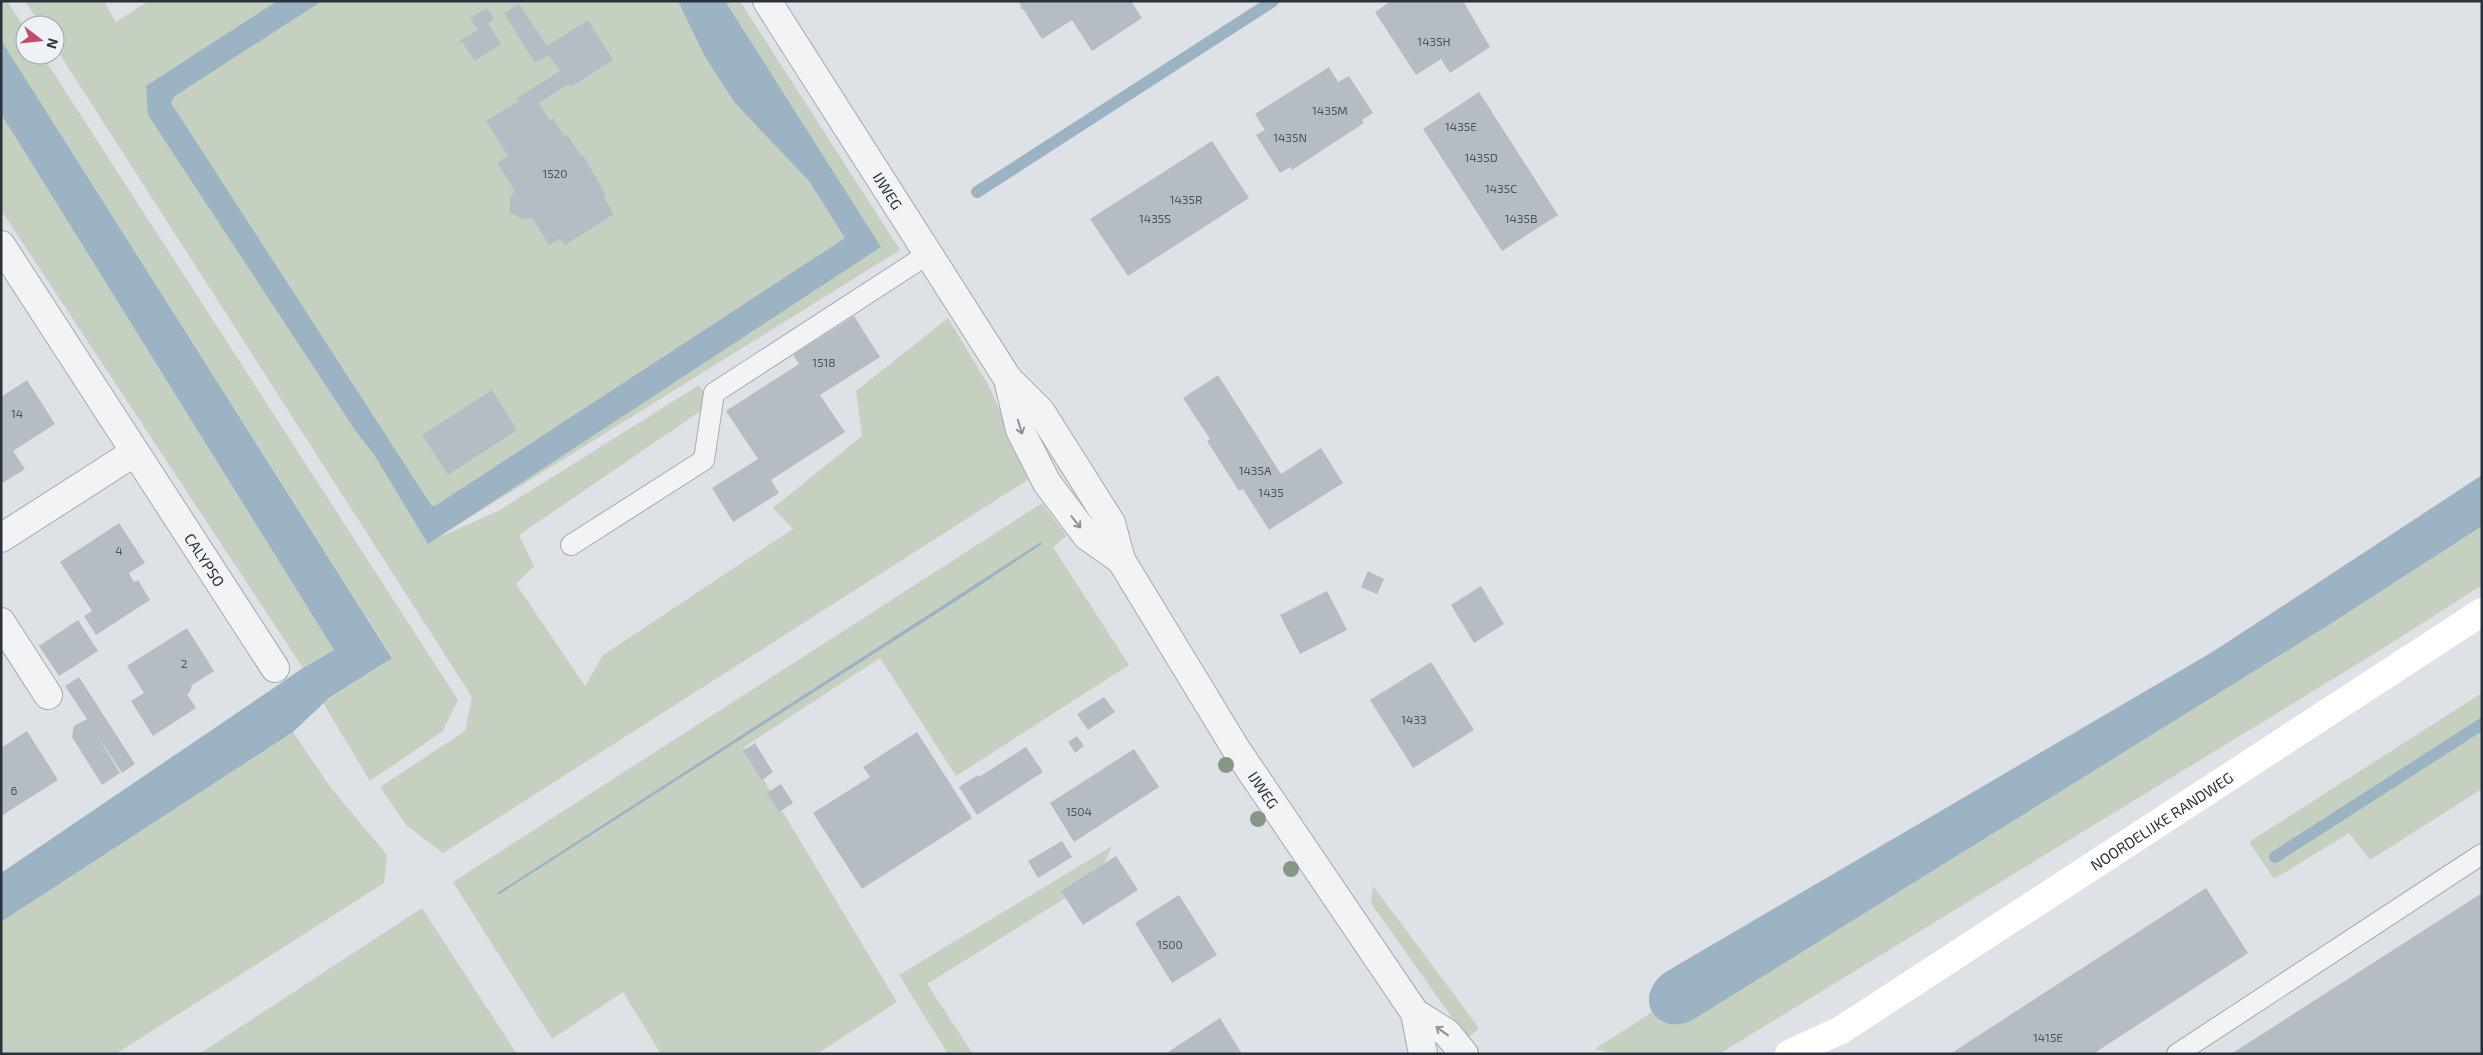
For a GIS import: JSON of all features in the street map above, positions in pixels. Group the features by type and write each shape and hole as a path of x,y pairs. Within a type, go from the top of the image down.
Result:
{"main road":[{"name":"NOORDELIJKE RANDWEG","path":"1789,1054 1841,1030 2482,612"},
{"name":"NOORDELIJKE RANDWEG","path":"1814,1054 1841,1030"}],"street":[{"name":"IJWEG","path":"767,1 1008,380 1041,412 1111,524 1121,560 1236,749 1415,1013 1423,1054"},
{"name":"CALYPSO","path":"1,245 275,668"},
{"path":"1,538 135,452"},
{"path":"1,622 48,694"},
{"name":"IJWEG","path":"1415,1013 1447,1033 1464,1054"}],"lane":[{"path":"572,545 704,460 714,393 928,254"},
{"path":"2177,1054 2482,854"}],"green space":[{"path":"1,1 7,1 16,15 15,62 1,40"},
{"path":"25,1 104,1 116,22 148,1 740,1 900,250 435,539 498,511 699,385 711,404 519,535 534,566 516,584 585,686 603,655 793,529 773,508 862,436 856,391 948,318 990,388 1029,479 443,853 406,825 380,787 465,731 472,697 65,63 65,15 34,15"},
{"path":"17,65 48,65 458,700 443,731 370,781 323,703 392,657"},
{"path":"1,114 334,650 303,668 1,210"},
{"path":"1042,503 1067,536 1053,547 1129,665 956,776 880,658 744,747 897,1002 817,1054 661,1054 623,992 552,1039 453,882"},
{"path":"2482,526 2482,585 2382,649 1719,1054 1614,1054 1595,1049 1652,1012 1661,1022 1691,1021 2332,623"},
{"path":"2482,693 2482,789 2370,860 2349,833 2274,879 2249,842"},
{"path":"293,732 331,788 387,855 384,883 116,1054 1,1054 1,922"},
{"path":"1112,846 1098,878 927,984 973,1054 948,1054 899,975"},
{"path":"1373,886 1479,1028 1467,1039 1371,903"},
{"path":"422,908 517,1054 199,1054"}],"water":[{"path":"277,1 322,1 181,92 174,97 171,103 431,505 435,506 845,238 809,181 735,103 704,55 678,1 725,1 881,247 428,544 375,456 355,430 148,115 146,86"},
{"path":"1,40 15,65 17,65 392,658 329,698 293,732 1,922 1,873 303,668 334,650 1,114"},
{"path":"2482,475 2482,526 2332,623 1691,1021 1678,1024 1667,1023 1658,1019 1652,1012 1649,1003 1650,993 1655,983 1664,973 2214,651"},
{"path":"1041,542 1042,544 967,594 498,895 497,893"}],"building":[{"path":"1018,1 1131,1 1142,18 1092,51 1072,20 1042,39 1023,9 1019,8 1022,7"},
{"path":"1391,1 1463,1 1490,47 1450,73 1441,59 1416,75 1375,12"},
{"path":"519,4 547,46 588,20 613,60 571,87 569,84 539,103 550,121 553,118 564,136 567,135 581,156 583,155 606,195 603,196 614,214 565,245 560,239 549,245 532,218 523,219 510,213 510,197 515,191 497,163 508,156 486,121 519,101 517,98 560,71 549,55 535,63 504,13"},
{"path":"487,8 494,19 488,23 501,44 475,61 462,42 459,41 478,30 470,18"},
{"path":"1329,67 1338,82 1349,76 1373,113 1362,120 1364,123 1292,170 1290,167 1280,173 1256,135 1265,130 1255,114"},
{"path":"1479,92 1558,215 1502,251 1423,129"},
{"path":"1212,141 1249,198 1128,276 1090,219"},
{"path":"854,316 880,357 820,395 845,432 771,480 779,493 733,522 712,488 758,459 726,411 799,364 793,355"},
{"path":"1218,375 1281,474 1321,448 1343,483 1269,530 1243,489 1239,491 1207,441 1210,439 1183,398"},
{"path":"27,380 55,424 13,451 25,469 1,484 1,397"},
{"path":"492,390 517,430 448,475 422,435"},
{"path":"119,523 145,563 129,573 134,582 138,580 150,600 96,635 84,616 92,611 60,562"},
{"path":"1368,571 1384,579 1377,594 1361,587"},
{"path":"1481,586 1504,624 1474,643 1451,605"},
{"path":"1327,591 1347,630 1300,654 1280,615"},
{"path":"78,620 98,651 59,676 39,646"},
{"path":"187,628 214,671 192,685 190,692 187,694 196,708 153,736 131,701 144,693 127,666"},
{"path":"1431,662 1474,730 1413,768 1370,700"},
{"path":"79,677 135,764 122,773 97,735 120,773 102,785 72,737 74,726 87,719 65,686"},
{"path":"1104,697 1115,712 1088,730 1077,714"},
{"path":"27,731 58,780 1,816 1,748"},
{"path":"917,732 972,818 862,889 813,813 870,777 863,767"},
{"path":"1077,736 1084,746 1075,753 1068,742"},
{"path":"755,743 773,772 762,780 743,751"},
{"path":"1026,747 1043,772 977,815 959,787 978,775 979,777"},
{"path":"1134,749 1159,787 1074,842 1050,803"},
{"path":"781,784 793,803 779,812 767,793"},
{"path":"1062,841 1072,857 1038,878 1028,861"},
{"path":"1116,856 1138,890 1083,925 1061,891"},
{"path":"2206,888 2248,953 2093,1054 1950,1054"},
{"path":"2482,893 2482,1054 2231,1054"},
{"path":"1179,895 1217,955 1172,983 1135,923"},
{"path":"1220,1018 1242,1054 1165,1054"}],"waterway":[{"path":"977,192 1273,1"},
{"path":"2275,857 2482,724"}]}
